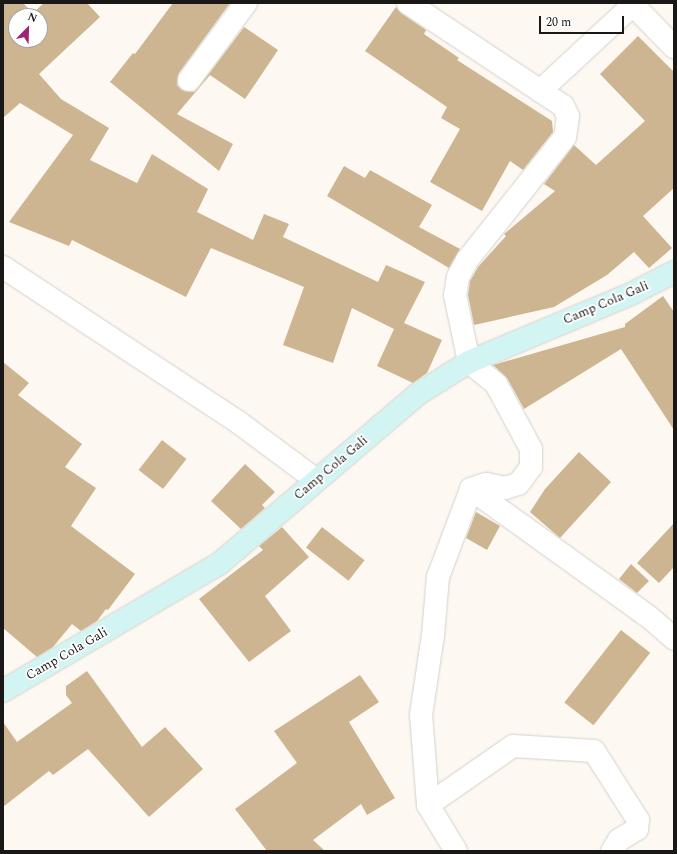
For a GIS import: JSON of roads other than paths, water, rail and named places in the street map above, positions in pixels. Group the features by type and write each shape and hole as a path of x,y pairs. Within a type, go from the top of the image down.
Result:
{"street":[{"path":"189,80 246,3"},
{"path":"408,3 563,106 568,116 568,127 565,137 467,260 458,277 455,295 469,362 496,384 531,449 531,467 518,484 505,488 486,484 471,489"},
{"path":"540,91 633,5 674,47"},
{"path":"3,267 238,422 316,480"},
{"name":"Camp Cola Gali","path":"3,691 219,564 418,394 469,362 633,293 674,272"},
{"path":"471,489 648,616 674,639"},
{"path":"456,851 428,805 421,716 434,635 438,577 471,489"},
{"path":"428,805 513,746 594,752 638,820 637,829 619,840 612,851"}]}
